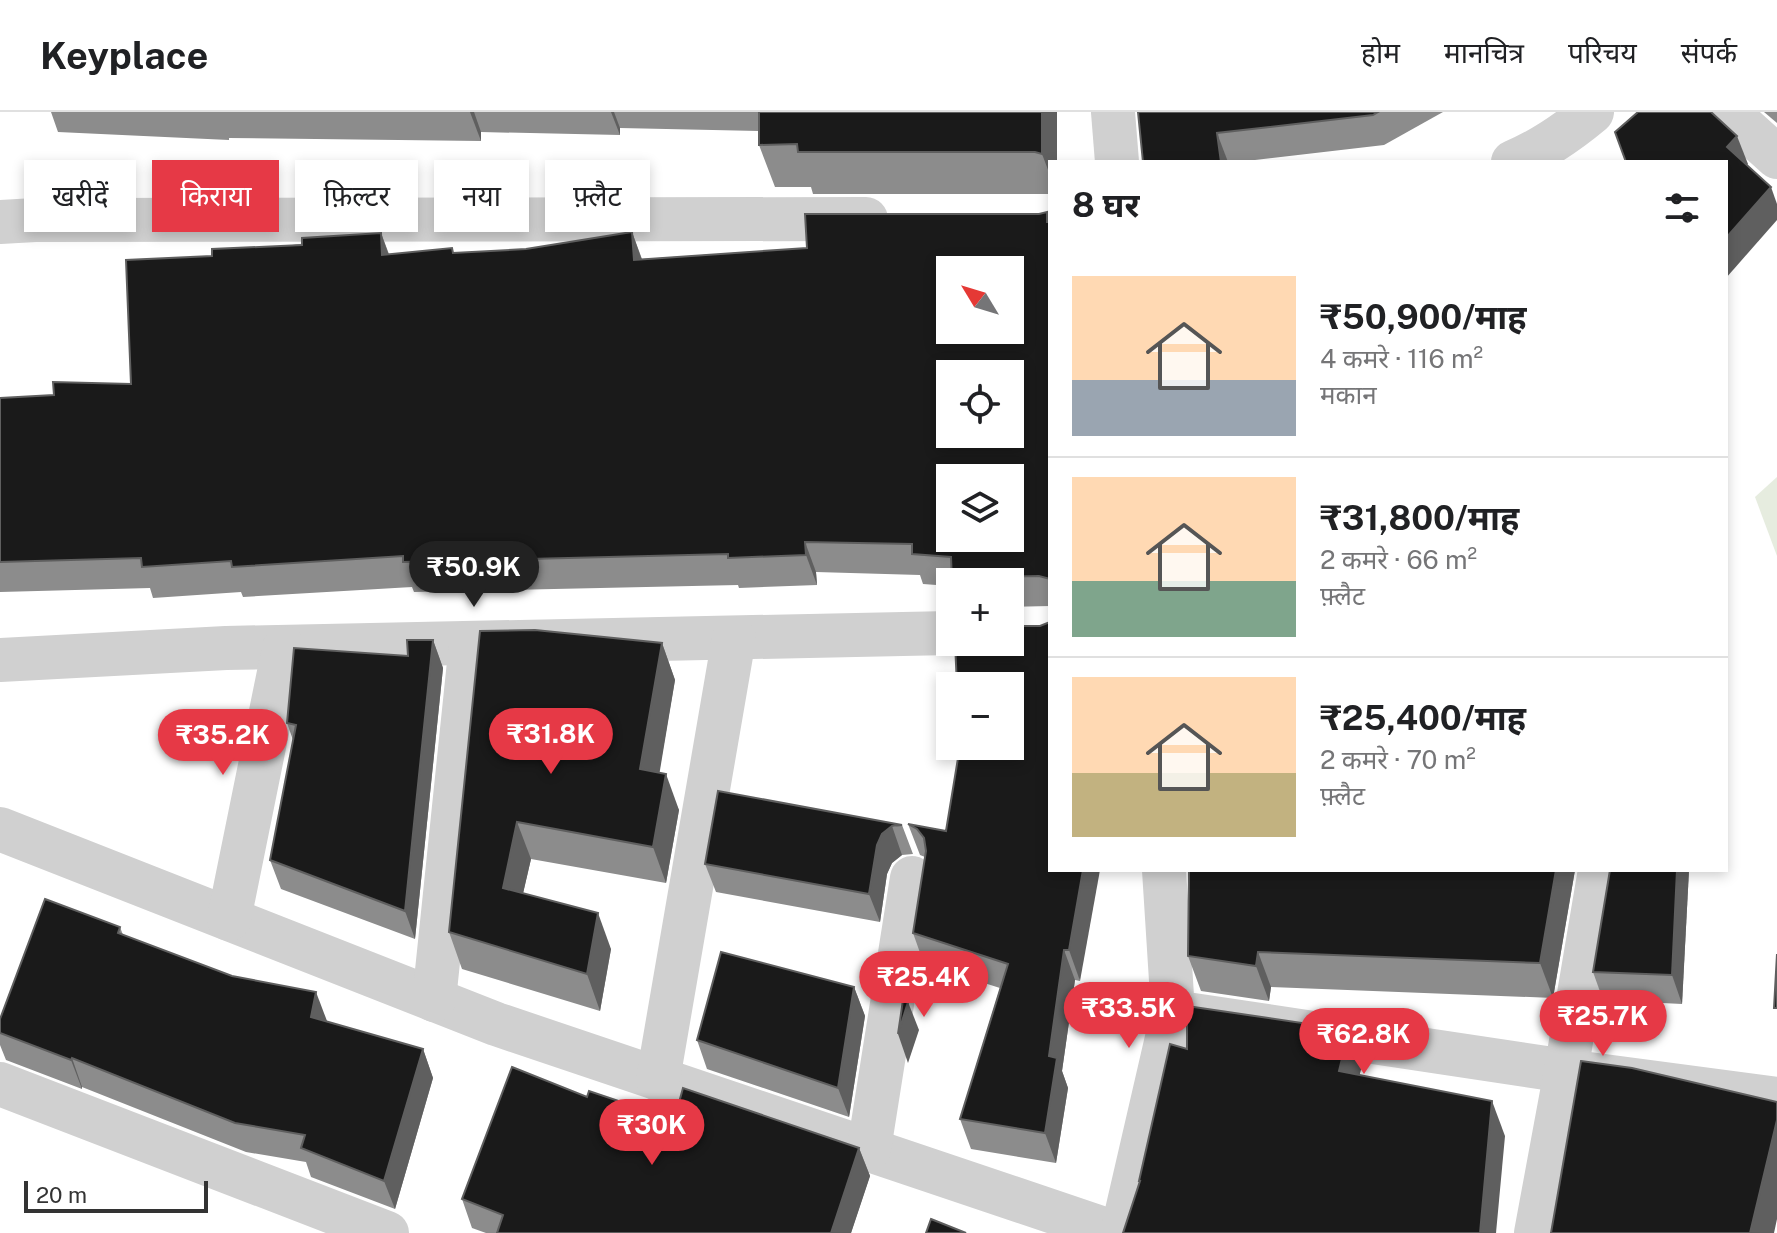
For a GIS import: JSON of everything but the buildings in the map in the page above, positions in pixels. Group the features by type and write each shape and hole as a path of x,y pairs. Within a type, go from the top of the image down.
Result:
{"street":[{"path":"1113,112 1117,160"},
{"path":"1518,160 1573,128 1592,112"},
{"path":"1727,112 1777,157"},
{"path":"0,222 901,219"},
{"path":"0,660 226,648 936,633"},
{"path":"658,1079 734,638"},
{"path":"434,1000 471,643"},
{"path":"229,919 284,648"},
{"path":"0,829 496,1024 1119,1233 1173,1012 1164,872"},
{"path":"1536,1233 1600,872"},
{"path":"869,1149 912,878"},
{"path":"1173,1012 1777,1099"},
{"path":"0,1084 387,1233"}],"shaded area":[{"path":"1777,477 1777,556 1755,497"}]}
